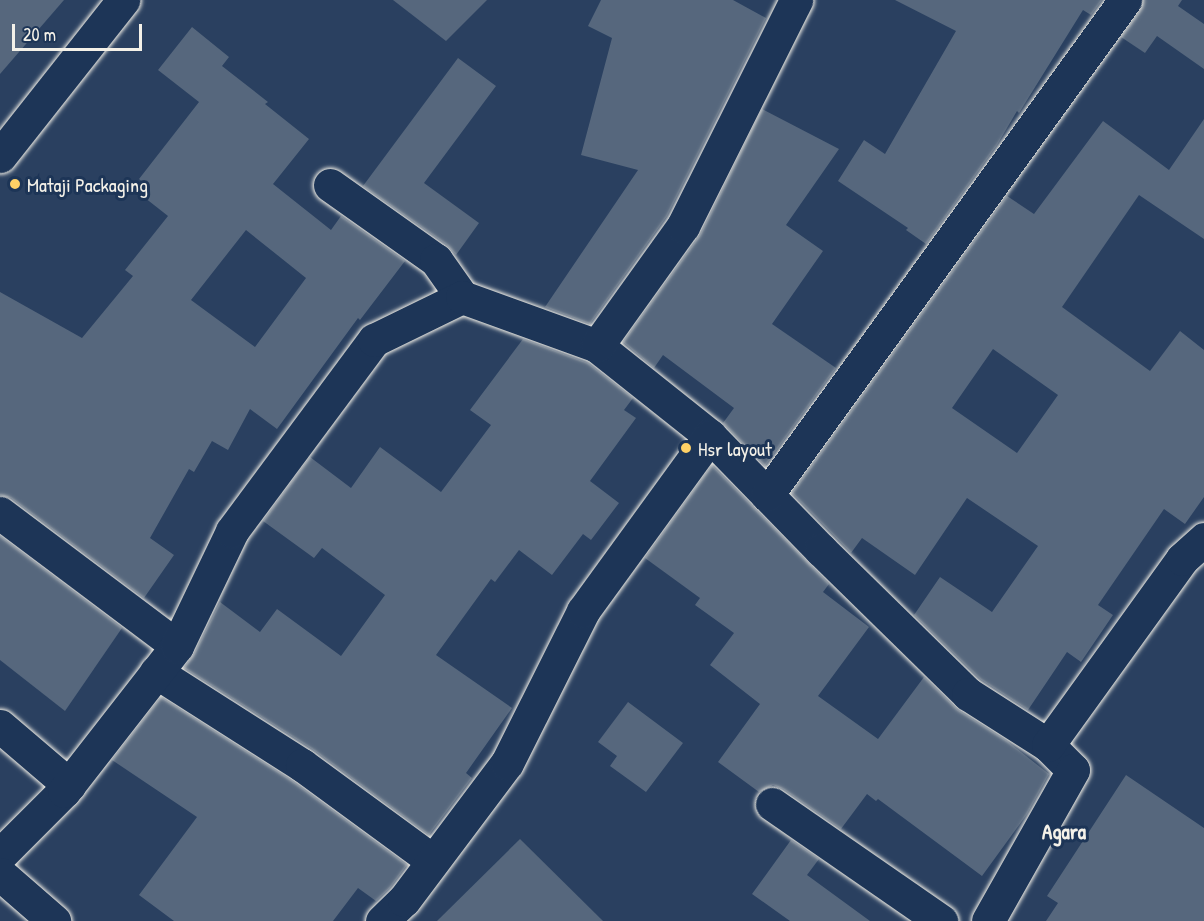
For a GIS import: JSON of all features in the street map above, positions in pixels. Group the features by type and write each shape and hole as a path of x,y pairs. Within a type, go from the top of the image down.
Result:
{"street":[{"path":"0,156 123,0"},
{"path":"597,346 683,226 796,0"},
{"path":"767,495 1125,0"},
{"path":"330,185 436,260 462,297 597,346 710,436 968,694 1048,745 1073,770 1053,811 987,921"},
{"path":"0,855 69,785 177,646 232,531 374,340 462,297"},
{"path":"403,914 433,861 507,763 583,611 710,436"},
{"path":"0,513 177,646"},
{"path":"1048,745 1182,560 1204,539"},
{"path":"156,672 302,765 433,861"},
{"path":"0,726 69,785"},
{"path":"772,804 941,921"},
{"path":"0,874 54,921"}],"building":[{"path":"0,0 64,0 0,74"},
{"path":"393,0 487,0 446,41"},
{"path":"601,0 733,0 766,18 667,216 590,324 545,307 638,170 581,155 612,38 588,26"},
{"path":"895,0 1102,0 1091,15 1083,10 1019,113 1017,111 997,145 926,244 906,230 908,228 838,181 864,140 885,154 956,31"},
{"path":"1143,0 1182,0 1178,6 1204,24 1204,69 1157,36 1145,53 1121,37 1140,11"},
{"path":"192,27 229,57 222,66 268,102 265,104 309,139 273,184 331,230 341,216 405,261 360,320 358,318 277,429 250,409 228,450 212,441 194,472 189,469 150,538 174,555 144,598 11,498 0,495 0,292 82,338 133,276 125,270 168,216 140,194 147,186 139,179 199,102 158,70","holes":["246,230 306,278 255,347 191,300"]},
{"path":"458,58 496,86 424,183 479,223 456,255 447,245 363,186"},
{"path":"762,109 839,149 786,225 823,251 772,324 836,368 765,466 723,423 734,408 663,355 654,368 623,342 700,235"},
{"path":"1204,119 1204,239 1139,195 1062,307 1150,371 1180,331 1204,350 1204,497 1185,524 1164,509 1098,605 1113,615 1081,662 1067,652 1028,710 980,679 914,615 940,577 992,612 1038,546 967,498 915,575 862,538 851,553 792,493 1007,196 1034,214 1103,121 1169,170","holes":["993,349 1058,395 1017,453 952,408"]},
{"path":"523,339 588,363 633,398 624,410 636,418 590,481 619,503 591,540 583,534 552,575 519,550 495,582 491,579 436,655 512,708 466,773 472,778 429,835 312,749 184,668 194,654 220,602 260,632 277,609 341,656 385,595 322,548 314,558 263,521 310,457 351,488 380,447 441,492 491,425 470,410"},
{"path":"712,465 829,584 823,592 869,627 818,696 878,739 924,677 958,710 1007,741 1049,774 1027,814 982,876 878,799 876,801 867,794 841,829 783,789 773,785 759,792 718,762 760,704 710,665 734,633 695,605 700,598 645,558"},
{"path":"0,536 122,628 65,711 0,660"},
{"path":"161,697 291,780 407,865 390,888 376,901 358,888 333,921 174,921 139,895 197,817 112,760"},
{"path":"628,702 683,743 646,792 610,766 617,756 598,742"},
{"path":"1126,775 1204,828 1204,921 1046,921 1058,903 1047,896"},
{"path":"520,839 603,921 437,921"},
{"path":"791,840 819,859 807,875 870,921 790,921 752,894"}],"place":[{"name":"Mataji Packaging","path":"15,184"},
{"name":"Hsr layout","path":"686,448"}],"district":[{"name":"Agara","path":"1064,832"}]}
